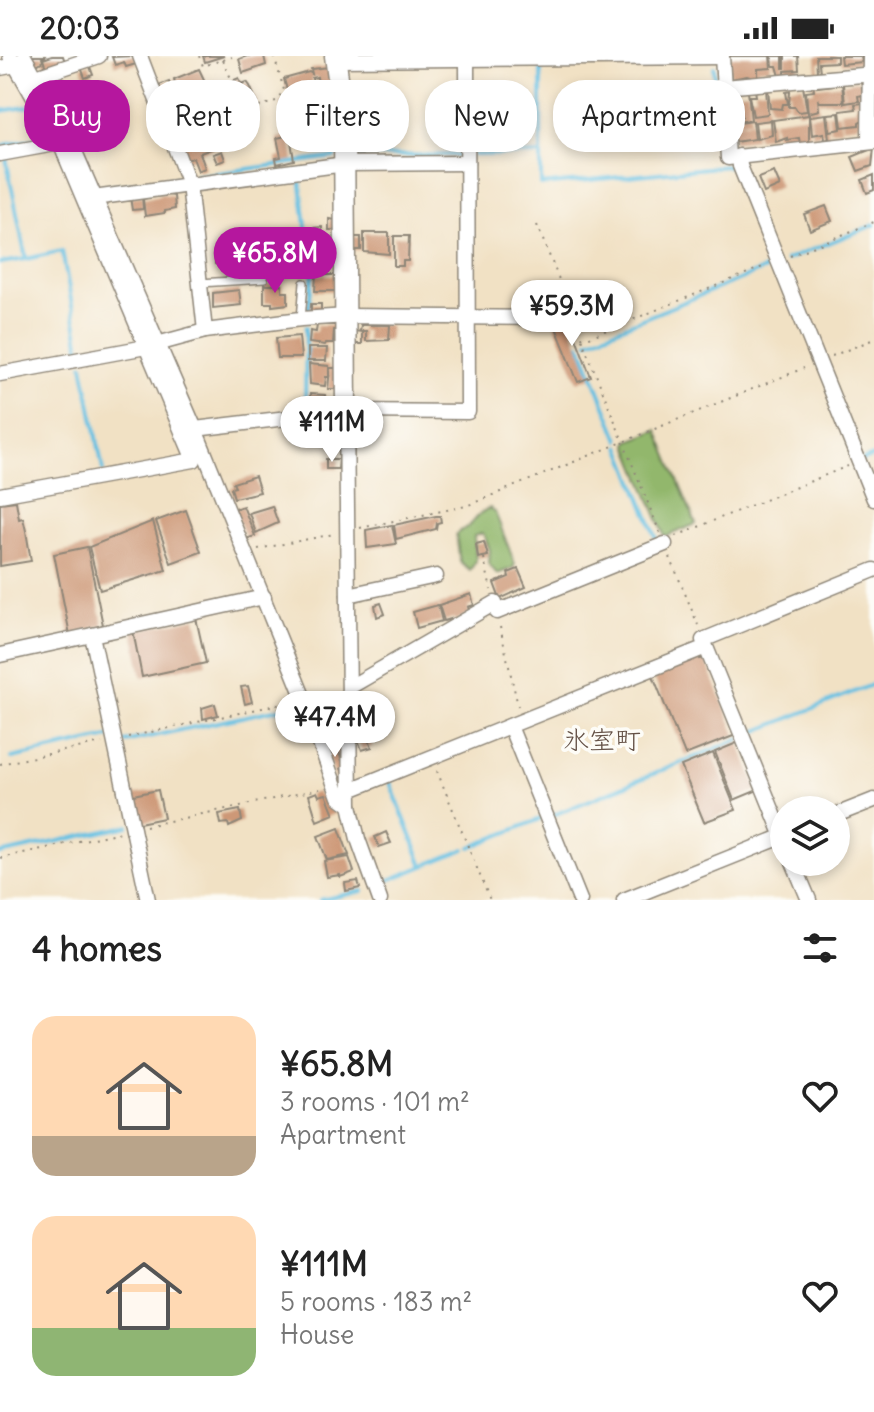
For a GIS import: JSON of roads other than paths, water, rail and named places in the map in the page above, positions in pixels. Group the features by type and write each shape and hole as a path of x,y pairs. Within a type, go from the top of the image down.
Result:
{"street":[{"path":"0,68 25,68 99,56"},
{"path":"140,56 149,80"},
{"path":"345,794 350,689 347,316 344,120 336,58 722,56 723,80"},
{"path":"728,152 728,158 872,142 870,56"},
{"path":"189,431 346,411 468,412 467,57"},
{"path":"25,68 69,138 89,198"},
{"path":"745,85 872,74"},
{"path":"0,154 24,150"},
{"path":"65,152 89,198 189,431 246,552 300,700 345,794 380,900"},
{"path":"176,152 189,184 205,331"},
{"path":"739,156 740,166 874,499"},
{"path":"89,198 345,164 467,163"},
{"path":"0,374 152,345 205,331 301,319 347,316 547,318"},
{"path":"0,495 194,460 189,431"},
{"path":"350,689 496,607 664,542"},
{"path":"703,640 874,570"},
{"path":"348,595 436,576"},
{"path":"0,655 261,598"},
{"path":"92,635 148,900"},
{"path":"345,794 706,647 770,803"},
{"path":"516,723 580,900"},
{"path":"850,809 874,800"},
{"path":"624,900 770,843"},
{"path":"799,876 809,900"}],"lane":[{"path":"200,283 264,279"},
{"path":"301,319 304,283"}],"waterway":[{"path":"541,65 541,185 736,165"},
{"path":"714,67 715,80"},
{"path":"0,111 24,107"},
{"path":"4,145 24,141"},
{"path":"474,155 541,154"},
{"path":"352,156 460,155"},
{"path":"196,176 335,157"},
{"path":"0,263 26,259 6,158"},
{"path":"300,176 310,259"},
{"path":"101,188 175,179"},
{"path":"786,260 874,225"},
{"path":"26,259 62,251 81,354"},
{"path":"588,341 775,265"},
{"path":"308,312 313,272"},
{"path":"305,410 306,327"},
{"path":"580,344 619,440"},
{"path":"83,365 103,470"},
{"path":"620,446 656,542"},
{"path":"863,460 874,456"},
{"path":"747,735 874,684"},
{"path":"120,743 293,706"},
{"path":"12,758 109,737"},
{"path":"551,816 739,739"},
{"path":"389,780 423,866"},
{"path":"471,847 543,818"},
{"path":"0,854 128,826"},
{"path":"382,883 465,849"},
{"path":"320,900 363,891"}],"district":[{"name":"氷室町","path":"602,740"}]}
